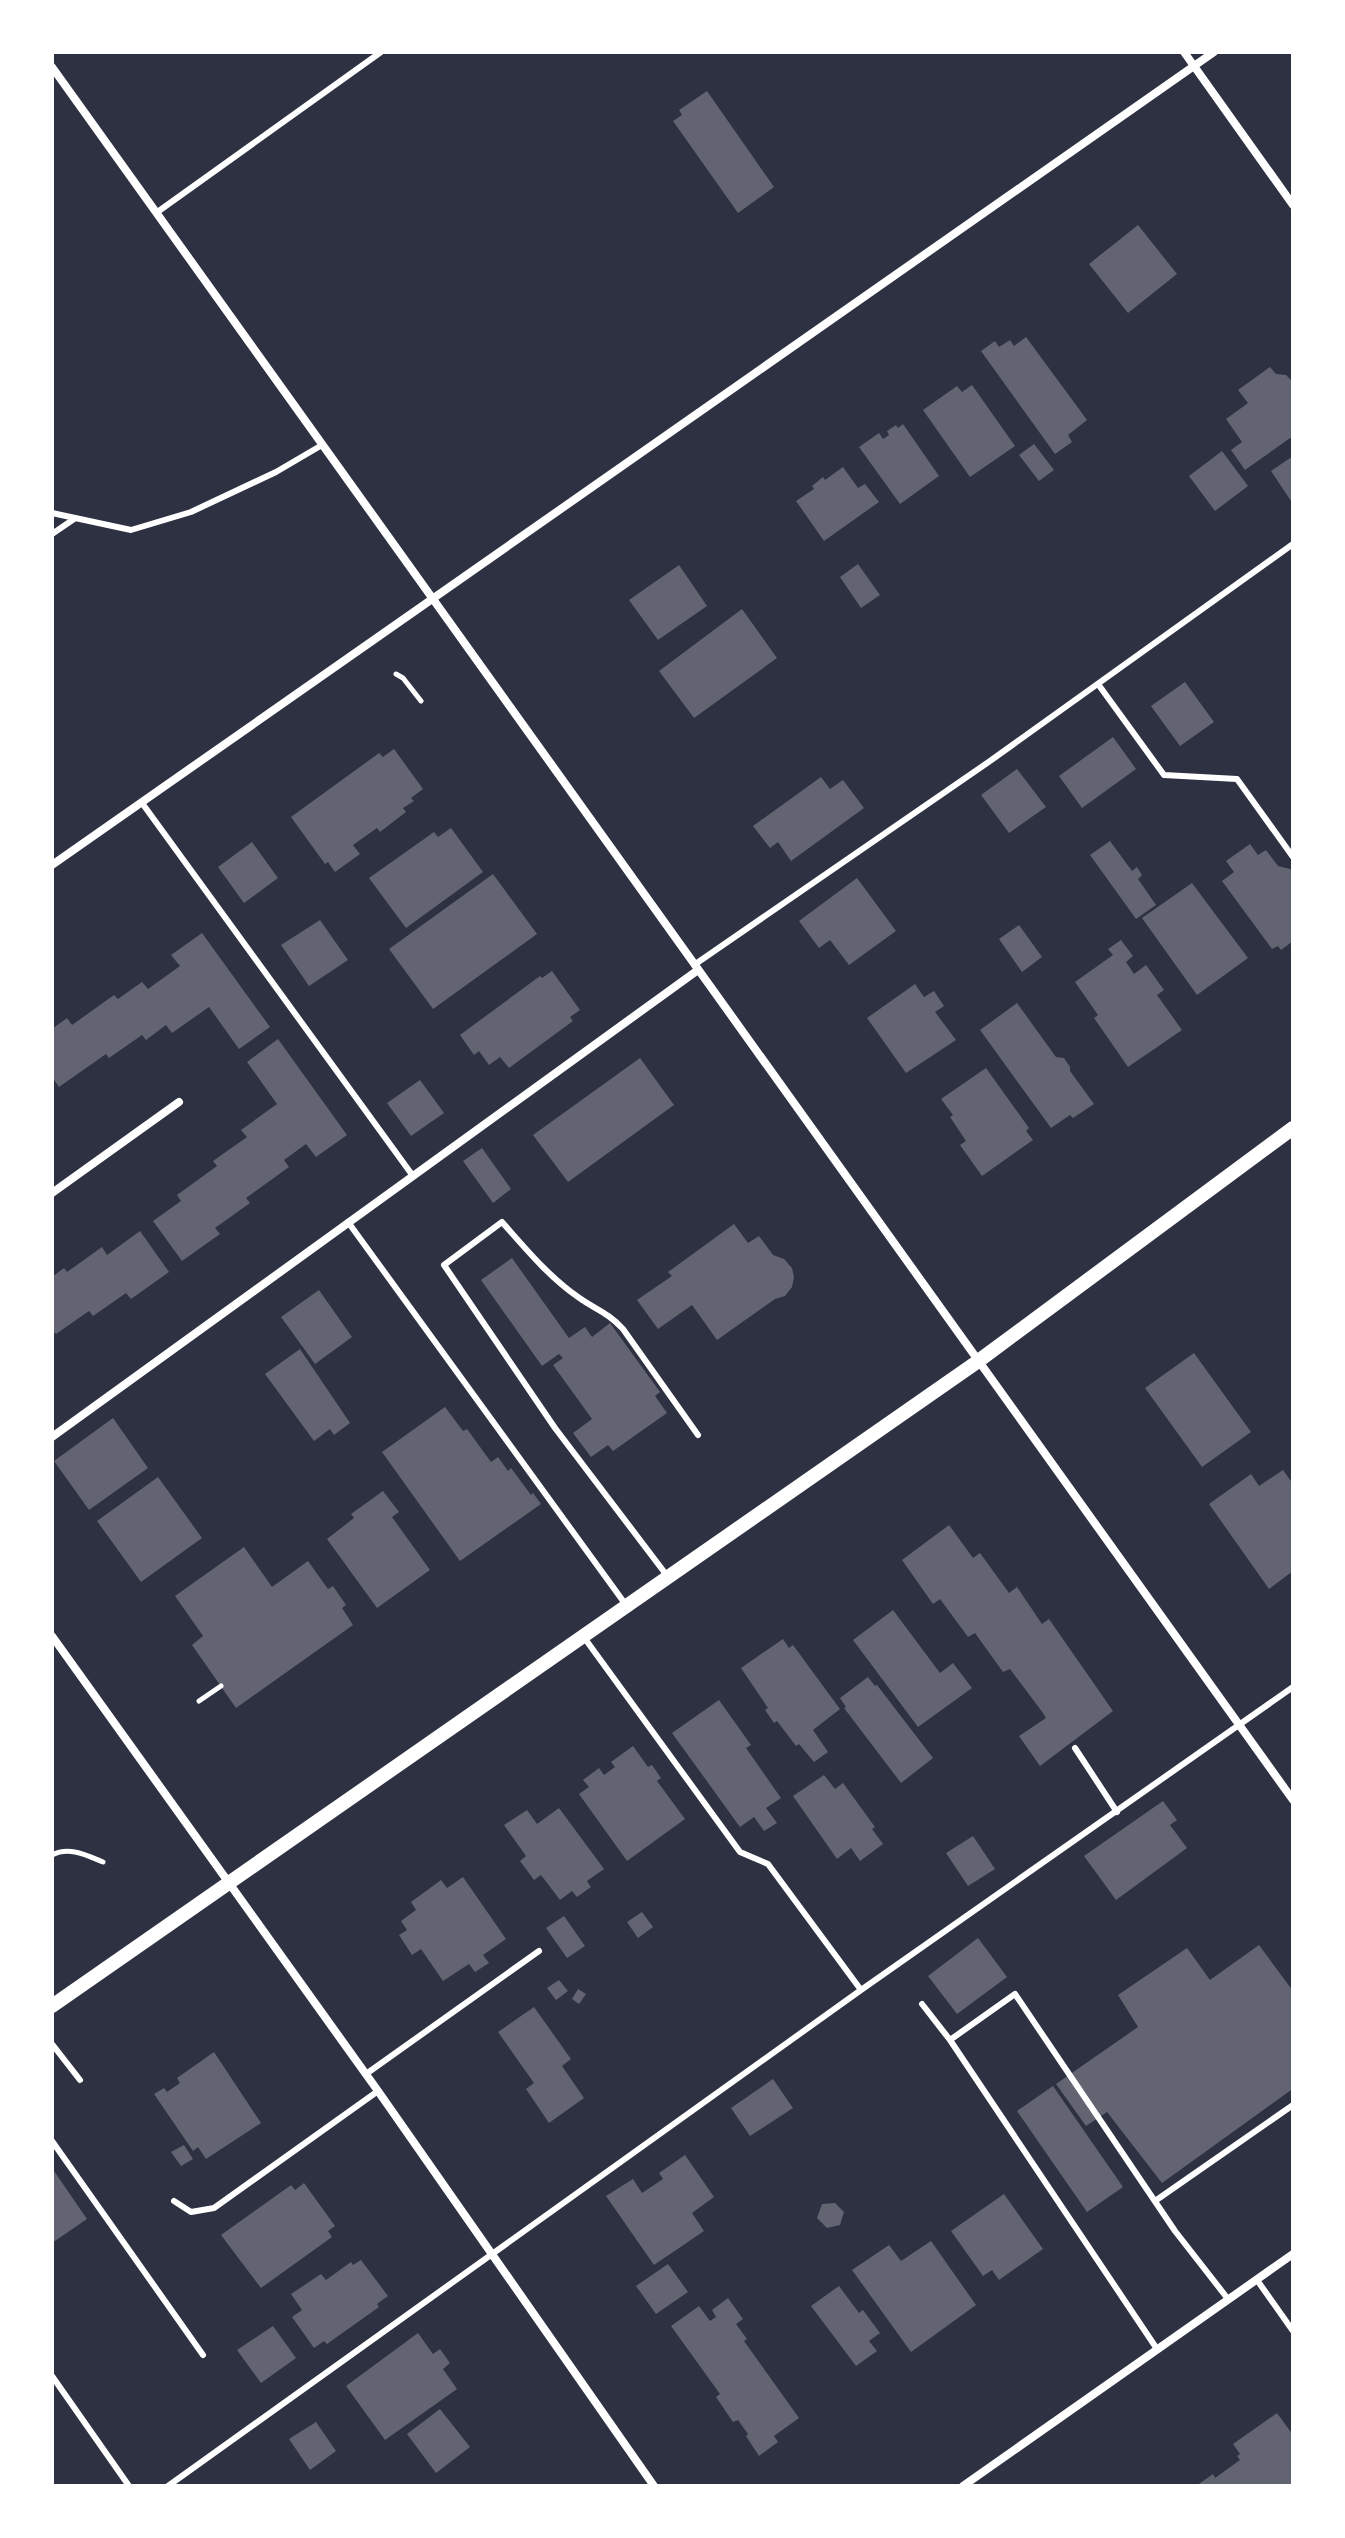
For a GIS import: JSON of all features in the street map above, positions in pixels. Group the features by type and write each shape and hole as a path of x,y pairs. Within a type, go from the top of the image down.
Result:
{"street":[{"path":"1184,52 1293,205"},
{"path":"52,865 1214,52"},
{"path":"52,67 1293,1800"},
{"path":"52,1437 696,968"},
{"path":"52,1193 179,1102"},
{"path":"52,2006 977,1362 1293,1128"},
{"path":"52,1636 366,2074 654,2486"},
{"path":"963,2486 1293,2254"}],"lane":[{"path":"156,213 381,52"},
{"path":"52,513 131,530 179,517 276,472 322,445"},
{"path":"52,534 74,519"},
{"path":"696,968 1293,544"},
{"path":"1098,684 1164,775 1237,779 1293,857"},
{"path":"142,803 413,1176"},
{"path":"348,1222 626,1605"},
{"path":"668,1577 555,1428 444,1265 502,1222 537,1262 577,1297 610,1314 698,1435"},
{"path":"583,1636 740,1852 768,1864 861,1990"},
{"path":"168,2486 861,1990 1293,1687"},
{"path":"1075,1748 1117,1812"},
{"path":"366,2074 539,1951"},
{"path":"950,2040 1015,1994 1175,2231 1228,2299"},
{"path":"922,2004 950,2040 1157,2349"},
{"path":"52,2044 80,2080"},
{"path":"174,2201 191,2212 214,2208 378,2091"},
{"path":"1155,2201 1293,2105"},
{"path":"52,2141 203,2355"},
{"path":"1257,2280 1293,2331"},
{"path":"52,2376 129,2486"}],"path":[{"path":"396,674 403,678 421,701"},
{"path":"199,1701 221,1686"},
{"path":"52,1855 69,1850 103,1862"}],"building":[{"path":"707,91 774,187 738,213 673,121 682,115 679,110"},
{"path":"1138,225 1177,274 1128,313 1089,264"},
{"path":"1026,337 1087,420 1068,435 1072,442 1055,454 981,351 995,341 999,347 1010,340 1014,346"},
{"path":"1270,367 1276,374 1286,375 1293,382 1293,436 1245,470 1231,450 1242,442 1226,419 1248,403 1238,390"},
{"path":"972,385 1015,446 970,477 923,410 957,386 962,392"},
{"path":"903,424 939,476 900,504 859,447 879,433 883,439 889,435 887,431"},
{"path":"1034,444 1054,470 1039,481 1019,455"},
{"path":"1222,451 1248,486 1215,511 1189,476"},
{"path":"1293,456 1293,504 1271,471"},
{"path":"843,467 858,488 865,484 879,502 824,541 796,501 814,489 812,486 823,477 825,480"},
{"path":"858,564 880,595 861,608 840,577"},
{"path":"679,565 707,606 658,640 629,600"},
{"path":"742,609 777,658 694,718 659,671"},
{"path":"1185,682 1214,722 1180,746 1151,706"},
{"path":"1113,737 1136,769 1082,808 1059,776"},
{"path":"394,749 423,789 411,798 414,801 403,808 406,812 380,832 377,828 353,845 360,854 335,872 328,862 325,864 291,817 379,753 383,757"},
{"path":"1017,769 1046,807 1009,833 981,795"},
{"path":"821,777 830,789 843,780 864,808 791,861 778,842 770,848 753,826"},
{"path":"451,828 483,872 406,928 369,878 434,832 438,837"},
{"path":"1110,841 1132,871 1137,867 1142,875 1138,879 1156,905 1136,919 1090,855"},
{"path":"252,842 278,878 244,903 218,867"},
{"path":"1250,844 1258,855 1266,850 1278,866 1293,872 1293,941 1281,950 1278,946 1272,949 1222,881 1234,872 1226,861"},
{"path":"493,874 537,934 433,1009 389,949"},
{"path":"857,878 896,931 849,965 830,940 819,948 799,921"},
{"path":"1192,883 1248,958 1197,995 1142,918"},
{"path":"320,920 348,960 309,986 281,945"},
{"path":"1019,925 1042,957 1022,972 999,939"},
{"path":"202,933 270,1027 239,1049 209,1007 172,1033 166,1025 146,1040 142,1035 109,1058 106,1054 59,1087 52,1077 52,1029 67,1018 72,1025 114,995 118,999 142,982 148,989 180,966 171,955"},
{"path":"1121,940 1133,956 1126,962 1134,974 1146,965 1164,990 1157,995 1182,1030 1128,1067 1094,1018 1098,1015 1075,982 1113,955 1108,949"},
{"path":"552,971 580,1010 570,1017 573,1021 509,1068 500,1057 489,1065 479,1051 474,1055 460,1035 540,976 542,978"},
{"path":"915,984 924,997 934,991 944,1006 935,1012 956,1040 906,1073 867,1018"},
{"path":"1017,1003 1056,1057 1064,1058 1094,1104 1051,1128 980,1030"},
{"path":"278,1039 347,1135 316,1157 306,1144 284,1160 289,1167 246,1198 250,1203 215,1228 220,1234 182,1261 153,1221 181,1201 177,1195 217,1166 213,1161 247,1137 241,1130 277,1104 247,1062"},
{"path":"640,1058 674,1105 568,1182 533,1135"},
{"path":"986,1068 1029,1128 1026,1131 1033,1140 982,1176 960,1145 966,1141 941,1099"},
{"path":"420,1080 444,1113 411,1136 387,1103"},
{"path":"482,1148 511,1189 493,1203 463,1161"},
{"path":"734,1224 748,1243 759,1236 773,1255 784,1259 792,1268 792,1287 785,1296 775,1299 717,1340 692,1305 658,1329 637,1300 672,1276 668,1272"},
{"path":"140,1231 169,1272 131,1299 126,1293 93,1316 89,1311 56,1334 52,1330 52,1277 64,1268 67,1272 102,1247 107,1255"},
{"path":"512,1258 569,1338 585,1327 592,1337 610,1323 660,1392 655,1396 667,1413 613,1451 608,1445 591,1457 573,1433 592,1419 553,1365 563,1358 559,1354 542,1366 481,1280"},
{"path":"319,1290 352,1337 315,1364 281,1317"},
{"path":"300,1349 350,1423 334,1435 330,1429 314,1441 265,1374"},
{"path":"1194,1353 1251,1432 1202,1467 1145,1388"},
{"path":"445,1407 463,1431 467,1429 491,1462 498,1457 541,1504 460,1561 382,1452"},
{"path":"113,1418 148,1468 89,1510 54,1461"},
{"path":"1283,1470 1293,1484 1293,1571 1269,1589 1209,1504 1251,1474 1259,1486"},
{"path":"158,1477 202,1538 141,1582 97,1521"},
{"path":"383,1491 399,1512 392,1517 430,1570 377,1608 327,1539 354,1518 351,1514"},
{"path":"949,1525 973,1558 980,1553 1009,1593 1017,1587 1042,1624 1049,1619 1113,1711 1040,1766 1019,1736 1046,1718 1043,1713 1010,1669 1003,1672 975,1633 968,1637 940,1599 933,1604 902,1560"},
{"path":"244,1547 272,1587 308,1561 328,1589 333,1586 346,1605 342,1608 353,1625 236,1708 192,1645 203,1636 175,1596"},
{"path":"893,1610 940,1673 953,1663 972,1688 918,1727 853,1640"},
{"path":"783,1639 789,1648 793,1645 840,1709 813,1730 828,1752 814,1762 799,1744 796,1746 777,1721 774,1723 765,1710 768,1708 741,1668"},
{"path":"868,1677 933,1758 901,1783 844,1708 840,1698"},
{"path":"719,1700 751,1745 746,1748 781,1798 766,1808 777,1823 764,1831 754,1817 740,1827 672,1733"},
{"path":"633,1746 648,1767 652,1765 661,1778 657,1781 685,1819 627,1861 579,1794 589,1787 583,1780 599,1768 604,1775 615,1767 611,1762"},
{"path":"824,1775 835,1789 843,1783 875,1827 872,1829 883,1844 860,1861 851,1848 837,1859 793,1796"},
{"path":"1163,1801 1177,1820 1170,1825 1187,1848 1116,1900 1084,1856"},
{"path":"559,1808 604,1869 587,1881 591,1887 577,1897 572,1891 560,1900 541,1875 534,1880 520,1861 526,1856 504,1825 527,1810 537,1824"},
{"path":"973,1836 995,1869 968,1886 946,1853"},
{"path":"463,1877 506,1939 483,1955 489,1963 475,1972 469,1964 443,1981 421,1949 412,1955 399,1935 407,1930 401,1921 416,1910 411,1902 441,1880 447,1888"},
{"path":"642,1912 653,1927 638,1938 627,1922"},
{"path":"564,1916 585,1946 567,1958 546,1928"},
{"path":"978,1938 1007,1977 957,2014 928,1976"},
{"path":"1259,1945 1293,1991 1293,2092 1291,2090 1162,2183 1107,2112 1086,2126 1056,2084 1138,2027 1118,1995 1187,1948 1210,1980"},
{"path":"559,1980 568,1991 556,2000 547,1988"},
{"path":"578,1989 586,1994 579,2004 572,1999"},
{"path":"534,2007 571,2059 562,2066 584,2098 549,2123 526,2089 534,2083 498,2032"},
{"path":"214,2052 261,2123 206,2159 198,2147 193,2151 154,2094 164,2088 167,2092 180,2083 177,2078"},
{"path":"773,2079 793,2108 750,2136 731,2108"},
{"path":"1053,2086 1123,2187 1087,2212 1017,2111"},
{"path":"184,2145 193,2159 181,2166 171,2152"},
{"path":"685,2155 714,2197 692,2213 704,2231 654,2265 606,2196 633,2179 642,2193 663,2179 659,2173"},
{"path":"52,2172 87,2219 52,2243"},
{"path":"304,2183 335,2226 328,2231 332,2237 261,2288 221,2235 291,2185 295,2190"},
{"path":"1004,2194 1043,2249 999,2280 992,2270 983,2276 951,2231"},
{"path":"835,2203 844,2212 840,2225 827,2228 817,2218 822,2204"},
{"path":"931,2241 976,2305 911,2352 852,2270 889,2245 901,2261"},
{"path":"361,2260 388,2296 377,2304 379,2307 327,2344 324,2341 314,2348 292,2317 302,2310 291,2294 321,2274 326,2280 351,2262 353,2265"},
{"path":"668,2264 688,2292 656,2314 636,2286"},
{"path":"839,2286 859,2313 863,2310 880,2333 869,2341 877,2351 856,2366 811,2306"},
{"path":"728,2298 743,2319 736,2324 747,2339 744,2341 799,2418 774,2436 778,2442 759,2456 746,2436 748,2434 738,2420 733,2422 716,2397 720,2394 671,2326 699,2306 710,2321 716,2317 712,2310"},
{"path":"273,2326 296,2358 261,2383 237,2350"},
{"path":"418,2333 433,2354 440,2349 450,2363 443,2369 457,2389 385,2440 346,2386"},
{"path":"440,2409 470,2447 436,2473 407,2434"},
{"path":"1277,2413 1293,2435 1293,2486 1196,2486 1213,2474 1215,2478 1240,2460 1237,2456 1240,2454 1233,2444"},
{"path":"316,2422 336,2451 310,2470 289,2439"}]}
